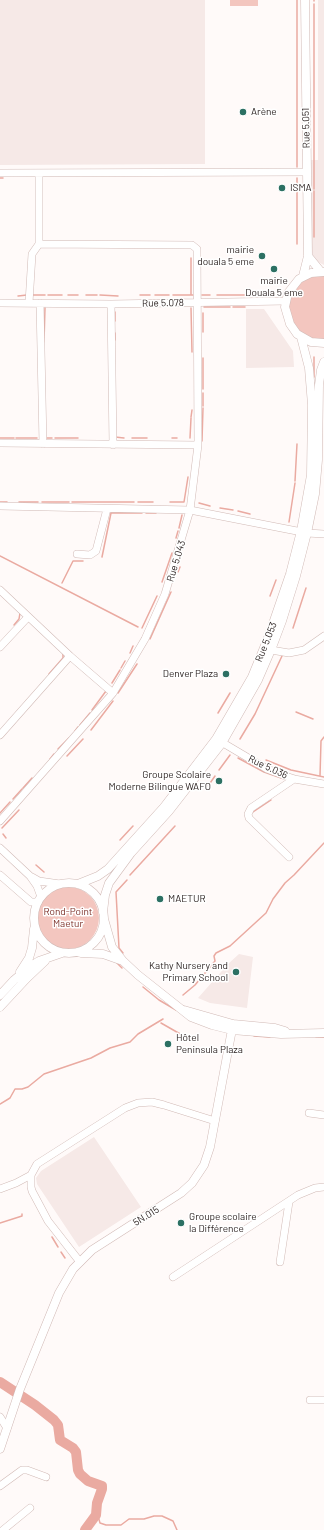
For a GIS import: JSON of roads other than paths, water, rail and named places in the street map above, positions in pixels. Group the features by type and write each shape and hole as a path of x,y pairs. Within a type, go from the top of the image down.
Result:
{"main road":[{"name":"Rue 5.051","path":"303,276 308,256 305,0"},
{"path":"308,256 322,272 303,276 293,286 288,293 286,313 290,324 302,337 311,342 324,343"},
{"name":"Rue 5.053","path":"78,884 98,876 112,864 164,807 219,741 252,677 268,638 304,532 310,475 312,405 309,368 302,337"},
{"name":"Rue 5.053","path":"104,915 105,895 109,883 131,853 169,811 219,741 258,680 271,650 290,597 317,476 319,385 321,370 324,362"},
{"path":"14,980 29,958 32,948 34,910 39,899 49,889 60,884 78,884 95,894 100,902 112,947 123,961 138,975 183,1010 233,1027 275,1028 291,1034 324,1033"},
{"path":"75,953 87,949 96,941 102,931 104,915"},
{"path":"34,926 44,944 52,950 62,953"},
{"path":"0,995 14,980 31,966 50,956 62,953 103,954 123,961"},
{"path":"0,1008 27,978 50,956"},
{"name":"5N.015","path":"0,1449 20,1389 59,1293 68,1277 92,1250 175,1198 187,1188 204,1165 210,1147 233,1027"}],"street":[{"path":"0,173 307,172"},
{"path":"29,303 32,254 39,244 39,173"},
{"name":"Rue 5.043","path":"0,821 113,693 132,664 156,616 175,566 190,510 198,446 198,249 195,246 39,244"},
{"name":"Rue 5.078","path":"0,303 111,304 286,302"},
{"path":"40,303 43,444"},
{"path":"111,304 113,445"},
{"path":"0,443 198,446"},
{"path":"0,506 190,510 304,532 324,534"},
{"path":"77,554 90,555 96,552 107,509"},
{"path":"0,590 70,656 113,693"},
{"path":"0,647 28,617"},
{"path":"271,650 289,653 304,650 324,636"},
{"path":"0,735 70,656"},
{"name":"Rue 5.036","path":"219,741 257,764 294,779 324,784"},
{"path":"289,858 249,818 248,814 251,808 294,779"},
{"path":"0,848 30,876 37,886 39,899 31,902 0,875"},
{"path":"30,876 39,880 60,884"},
{"path":"80,1262 48,1221 31,1187 32,1175 37,1164 125,1108 138,1103 152,1102 214,1121"},
{"path":"309,1113 324,1115"},
{"path":"0,1188 16,1183 32,1175"},
{"path":"173,1277 298,1195 310,1189 324,1187"},
{"path":"280,1262 289,1202"},
{"path":"310,1400 324,1400"},
{"path":"0,1417 7,1428"},
{"path":"0,1486 22,1470 27,1470 46,1477"},
{"path":"3,1530 30,1508"}],"waterway":[{"path":"297,0 297,167"},
{"path":"314,4 314,189"},
{"path":"297,178 297,244"},
{"path":"314,191 314,237"},
{"path":"191,258 191,294"},
{"path":"18,296 27,295"},
{"path":"33,295 45,295"},
{"path":"48,295 62,295"},
{"path":"68,295 78,295"},
{"path":"86,295 97,295"},
{"path":"100,295 118,296"},
{"path":"140,295 150,295"},
{"path":"155,295 169,295"},
{"path":"173,295 193,295"},
{"path":"202,295 210,295"},
{"path":"217,295 261,295"},
{"path":"204,307 230,307"},
{"path":"233,307 245,307"},
{"path":"44,342 45,308"},
{"path":"191,308 192,352"},
{"path":"115,312 115,321"},
{"path":"203,313 203,332"},
{"path":"115,333 115,340"},
{"path":"314,357 314,377"},
{"path":"203,358 203,389"},
{"path":"203,393 203,406"},
{"path":"202,441 203,408"},
{"path":"191,417 192,410"},
{"path":"190,438 191,418"},
{"path":"115,437 124,438"},
{"path":"0,438 14,438"},
{"path":"16,438 37,438"},
{"path":"46,438 52,438"},
{"path":"55,438 78,438"},
{"path":"132,438 147,438"},
{"path":"172,438 177,438"},
{"path":"295,481 297,444"},
{"path":"170,502 184,502 188,477"},
{"path":"289,522 295,483"},
{"path":"0,502 7,502"},
{"path":"19,502 38,502"},
{"path":"42,502 69,502"},
{"path":"72,502 134,502"},
{"path":"138,502 153,502"},
{"path":"199,503 210,506"},
{"path":"220,508 233,510"},
{"path":"238,511 250,514"},
{"path":"102,557 111,513 142,513"},
{"path":"146,513 156,513"},
{"path":"179,528 182,515"},
{"path":"176,538 178,531"},
{"path":"162,582 172,553"},
{"path":"0,556 138,627"},
{"path":"62,583 73,561 83,561"},
{"path":"178,572 180,567"},
{"path":"270,596 276,580"},
{"path":"293,628 306,588"},
{"path":"150,639 171,592"},
{"path":"142,628 157,596"},
{"path":"14,625 19,619 20,613"},
{"path":"130,653 133,646"},
{"path":"49,674 63,658 63,654"},
{"path":"240,739 255,714 282,656"},
{"path":"121,668 125,661"},
{"path":"118,693 137,664"},
{"path":"112,683 120,670"},
{"path":"92,710 106,691"},
{"path":"218,713 230,693"},
{"path":"91,730 113,701"},
{"path":"296,712 313,719"},
{"path":"80,725 90,713"},
{"path":"75,731 78,727"},
{"path":"320,776 321,741 324,737"},
{"path":"58,749 69,738"},
{"path":"67,756 83,739"},
{"path":"50,759 54,754"},
{"path":"219,770 230,755"},
{"path":"238,758 264,772 287,780"},
{"path":"266,760 291,770 324,777"},
{"path":"208,786 215,776"},
{"path":"23,788 32,778"},
{"path":"13,799 22,789"},
{"path":"253,812 271,800"},
{"path":"0,813 10,802"},
{"path":"2,828 19,810"},
{"path":"120,840 133,826"},
{"path":"130,875 175,826"},
{"path":"3,834 6,838"},
{"path":"183,995 195,985 215,961 214,956 216,953 230,946 266,913 273,899 285,883 324,843"},
{"path":"36,865 44,872"},
{"path":"123,953 119,948 116,892 127,880"},
{"path":"117,963 122,968"},
{"path":"143,987 159,1000 176,1010"},
{"path":"0,1104 10,1098 15,1089 28,1087 44,1074 91,1058 110,1048 130,1042 138,1034 163,1019"},
{"path":"161,1023 182,1035"},
{"path":"254,1036 270,1037"},
{"path":"316,1037 324,1037"},
{"path":"0,1223 22,1216 22,1214"},
{"path":"52,1237 58,1247"},
{"path":"61,1252 65,1258"},
{"path":"0,1382 35,1405 54,1420 58,1425 60,1440 73,1448 76,1452 78,1470 80,1474 88,1481 102,1486 97,1503 96,1515 85,1530"},
{"path":"96,1515 98,1516 100,1523 106,1525 121,1525 129,1519 144,1519 154,1516 162,1516 173,1521 177,1530"}],"place":[{"name":"Arène","path":"243,112"},
{"name":"ISMA","path":"282,188"},
{"name":"mairie douala 5 eme","path":"262,256"},
{"name":"mairie Douala 5 eme","path":"274,269"},
{"name":"Denver Plaza","path":"226,674"},
{"name":"Groupe Scolaire Moderne Bilingue WAFO","path":"219,781"},
{"name":"MAETUR","path":"160,899"},
{"name":"Kathy Nursery and Primary School","path":"236,972"},
{"name":"Hôtel Peninsula Plaza","path":"168,1044"},
{"name":"Groupe scolaire la Différence","path":"181,1223"}],"park label":[{"name":"Rond-Point Maetur","path":"68,918"}]}
